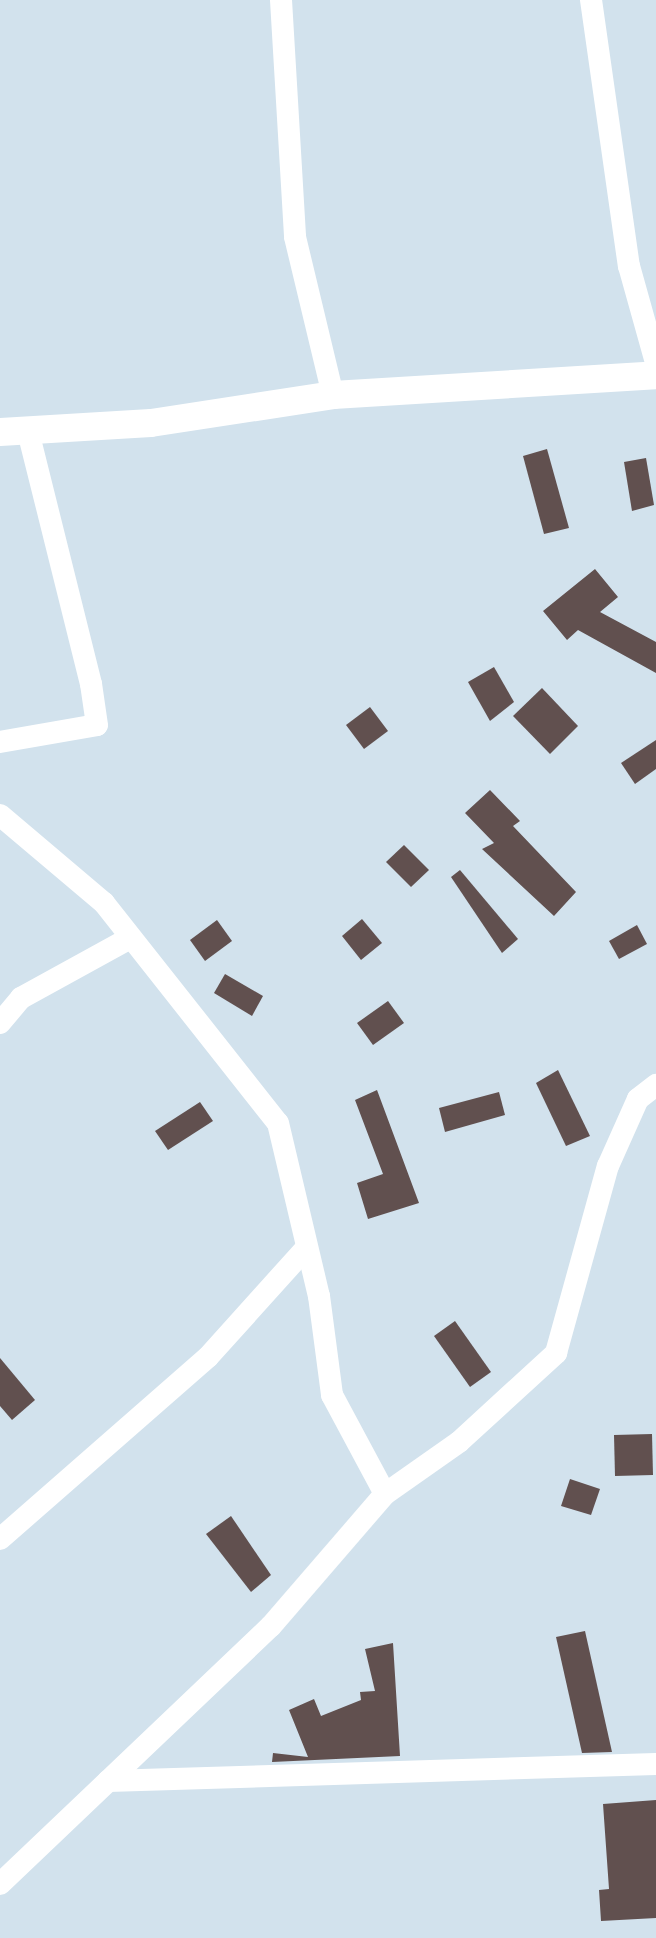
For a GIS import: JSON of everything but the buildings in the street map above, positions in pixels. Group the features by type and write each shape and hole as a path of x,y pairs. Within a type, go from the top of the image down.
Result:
{"street":[{"path":"280,0 295,237 333,395"},
{"path":"591,0 629,266 656,363"},
{"path":"0,742 97,725 92,684 14,432 151,423 333,395 656,375"},
{"path":"0,815 104,903 278,1123 319,1296 332,1395 385,1494"},
{"path":"0,1023 21,998 130,938"},
{"path":"0,1884 271,1626 385,1494 459,1442 555,1353 608,1166 638,1099 656,1085"},
{"path":"0,1539 208,1357 306,1248"},
{"path":"108,1780 656,1764"}]}
